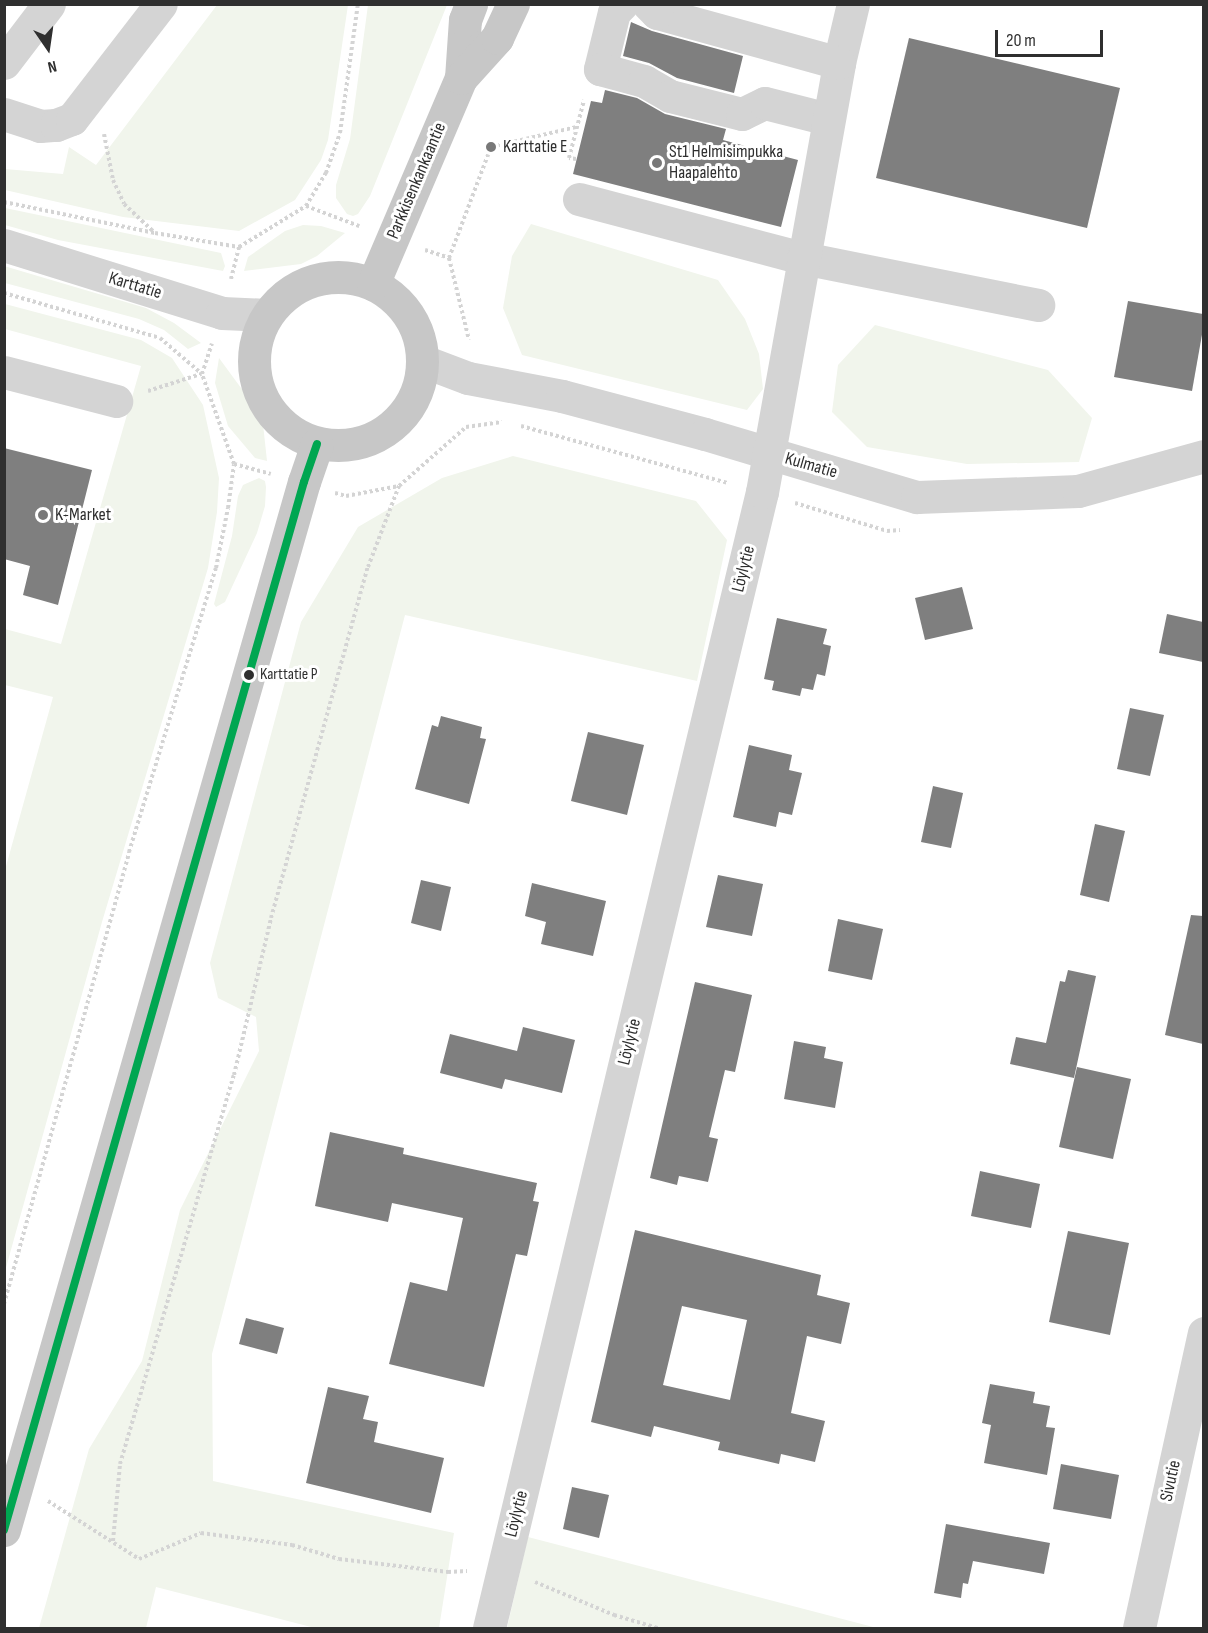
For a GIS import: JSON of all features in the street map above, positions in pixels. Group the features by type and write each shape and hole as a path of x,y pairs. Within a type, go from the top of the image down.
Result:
{"main road":[{"name":"Parkkisenkankaantie","path":"461,78 465,20 471,4"},
{"name":"Parkkisenkankaantie","path":"373,284 461,78 497,38 513,4"},
{"path":"346,277 373,284 404,308 417,330 423,361 418,392 396,424 357,444 317,444 296,436 272,415 254,379 255,343 267,315 293,289 324,278 346,277"},
{"path":"4,1530 11,1483 317,444"}],"street":[{"path":"4,63 49,4"},
{"path":"4,114 40,126 56,125 72,119 161,4"},
{"path":"621,4 614,12 600,69 644,81 670,96 742,114 765,103 828,119"},
{"path":"648,4 657,13 839,63"},
{"name":"Löylytie","path":"489,1629 762,492 828,119 854,4"},
{"path":"579,199 803,258 1038,305"},
{"name":"Karttatie","path":"4,245 222,313 267,315"},
{"name":"Kulmatie","path":"423,361 468,378 562,396 917,497 1077,491 1203,456"},
{"path":"4,372 116,401"},
{"name":"Sivutie","path":"1139,1629 1203,1333"}],"path":[{"path":"4,202 155,233 239,246 306,206 326,173 340,133 358,4"},
{"path":"576,159 569,158 576,128 590,76 600,69"},
{"path":"96,90 113,180 124,204 155,233"},
{"path":"466,427 470,339 449,258 491,147 576,128"},
{"path":"306,206 449,258"},
{"path":"202,374 222,313 239,246"},
{"path":"4,293 160,338 202,374 234,464 216,568 129,852 4,1304"},
{"path":"116,401 202,374"},
{"path":"113,1541 120,1464 231,1086 271,918 365,578 399,486 466,427 504,422"},
{"path":"515,425 762,492 887,531 910,530"},
{"path":"234,464 346,496 399,486"},
{"path":"11,1483 113,1541 139,1559 201,1533 292,1545 339,1559 448,1572 503,1569 614,1615 658,1629"}],"shaded area":[{"path":"217,5 348,5 328,140 321,160 295,200 239,231 123,217 5,190 5,169 63,174 69,147 96,165"},
{"path":"368,5 447,5 370,196 358,214 353,216 347,214 336,198 336,185 350,139"},
{"path":"5,208 221,253 225,266 223,271 58,240 5,225"},
{"path":"531,224 718,280 745,319 759,354 763,389 747,410 522,355 503,308 512,256"},
{"path":"303,225 321,226 345,233 317,256 301,264 244,271 248,257 285,231"},
{"path":"4,266 146,308 174,323 201,343 188,349 164,330 139,319 5,283"},
{"path":"5,304 141,340 172,358 203,405 219,478 217,512 208,568 102,922 4,1275 5,870 53,697 5,685 5,629 61,644 141,366 5,329"},
{"path":"875,325 1048,370 1092,418 1079,462 967,464 867,447 832,412 838,365"},
{"path":"219,358 255,407 263,424 267,461 255,458 228,426 215,383"},
{"path":"513,456 696,501 727,540 697,681 405,615 212,1354 213,1481 454,1533 439,1628 315,1628 156,1587 146,1628 39,1628 89,1449 142,1361 180,1210 259,1051 256,1017 218,998 210,963 301,622 358,527 442,478"},
{"path":"259,478 265,481 266,487 265,506 257,533 225,602 216,607 214,604 232,536 238,496 243,485"},
{"path":"528,1537 877,1628 507,1628"}],"building":[{"path":"631,22 652,31 743,56 734,93 677,78 649,63 623,56"},
{"path":"909,38 1120,88 1087,228 876,178"},
{"path":"605,90 637,98 665,114 726,129 723,140 798,160 781,227 573,174 591,101 602,103"},
{"path":"1128,301 1203,314 1203,329 1192,391 1114,377"},
{"name":"K-Market","path":"4,448 92,470 58,605 23,595 30,566 4,559"},
{"path":"962,587 973,629 925,640 915,598"},
{"path":"1167,614 1203,622 1203,662 1159,653"},
{"path":"777,618 827,629 823,644 831,646 825,676 817,674 813,690 802,688 800,696 772,690 774,681 764,679"},
{"path":"1130,708 1164,715 1150,776 1117,769"},
{"path":"441,716 482,727 480,738 486,739 469,804 415,789 432,725 438,727"},
{"path":"588,732 644,745 627,815 571,801"},
{"path":"749,745 792,755 789,770 802,773 792,815 779,812 776,827 733,817"},
{"path":"933,786 963,793 951,848 921,842"},
{"path":"1095,824 1125,831 1109,902 1080,895"},
{"path":"718,875 763,884 752,936 706,927"},
{"path":"421,880 451,887 441,931 411,923"},
{"path":"532,883 606,901 593,956 541,944 546,922 525,916"},
{"path":"1191,915 1203,916 1203,1044 1165,1035"},
{"path":"838,919 883,929 872,980 828,971"},
{"path":"1068,970 1096,976 1074,1078 1010,1064 1016,1037 1046,1043 1060,981 1065,982"},
{"path":"695,982 752,995 735,1072 725,1070 709,1137 718,1139 708,1182 679,1176 677,1185 650,1178"},
{"path":"523,1027 575,1040 562,1093 505,1079 502,1089 440,1073 450,1034 517,1051"},
{"path":"794,1041 826,1047 824,1058 843,1062 835,1108 784,1099"},
{"path":"1077,1067 1131,1079 1113,1159 1059,1147"},
{"path":"330,1132 404,1148 403,1154 537,1183 533,1201 539,1202 527,1256 516,1254 484,1387 389,1364 410,1282 447,1291 463,1218 392,1203 388,1222 315,1206"},
{"path":"980,1171 1040,1184 1031,1228 971,1216"},
{"path":"635,1230 821,1275 817,1295 850,1303 841,1344 807,1336 791,1413 825,1421 815,1462 781,1454 779,1464 718,1450 720,1442 654,1426 651,1437 591,1422","holes":["682,1306 747,1320 730,1400 663,1385"]},
{"path":"1068,1231 1129,1243 1110,1335 1049,1322"},
{"path":"246,1318 284,1328 277,1354 239,1344"},
{"path":"990,1384 1035,1392 1033,1403 1050,1406 1046,1427 1055,1428 1047,1475 984,1463 991,1425 982,1423"},
{"path":"328,1387 369,1396 363,1419 378,1422 374,1442 444,1458 431,1513 306,1483"},
{"path":"1061,1464 1119,1475 1111,1519 1053,1509"},
{"path":"572,1487 609,1495 599,1538 563,1529"},
{"path":"946,1524 1050,1543 1044,1574 973,1561 968,1584 963,1583 961,1598 934,1593"}],"transit line":[{"path":"4,1530 304,482 317,444"}],"place":[{"name":"Karttatie E","path":"491,147"},
{"name":"St1 Helmisimpukka Haapalehto","path":"657,163"},
{"name":"K-Market","path":"43,515"},
{"name":"Karttatie P","path":"249,675"}]}
